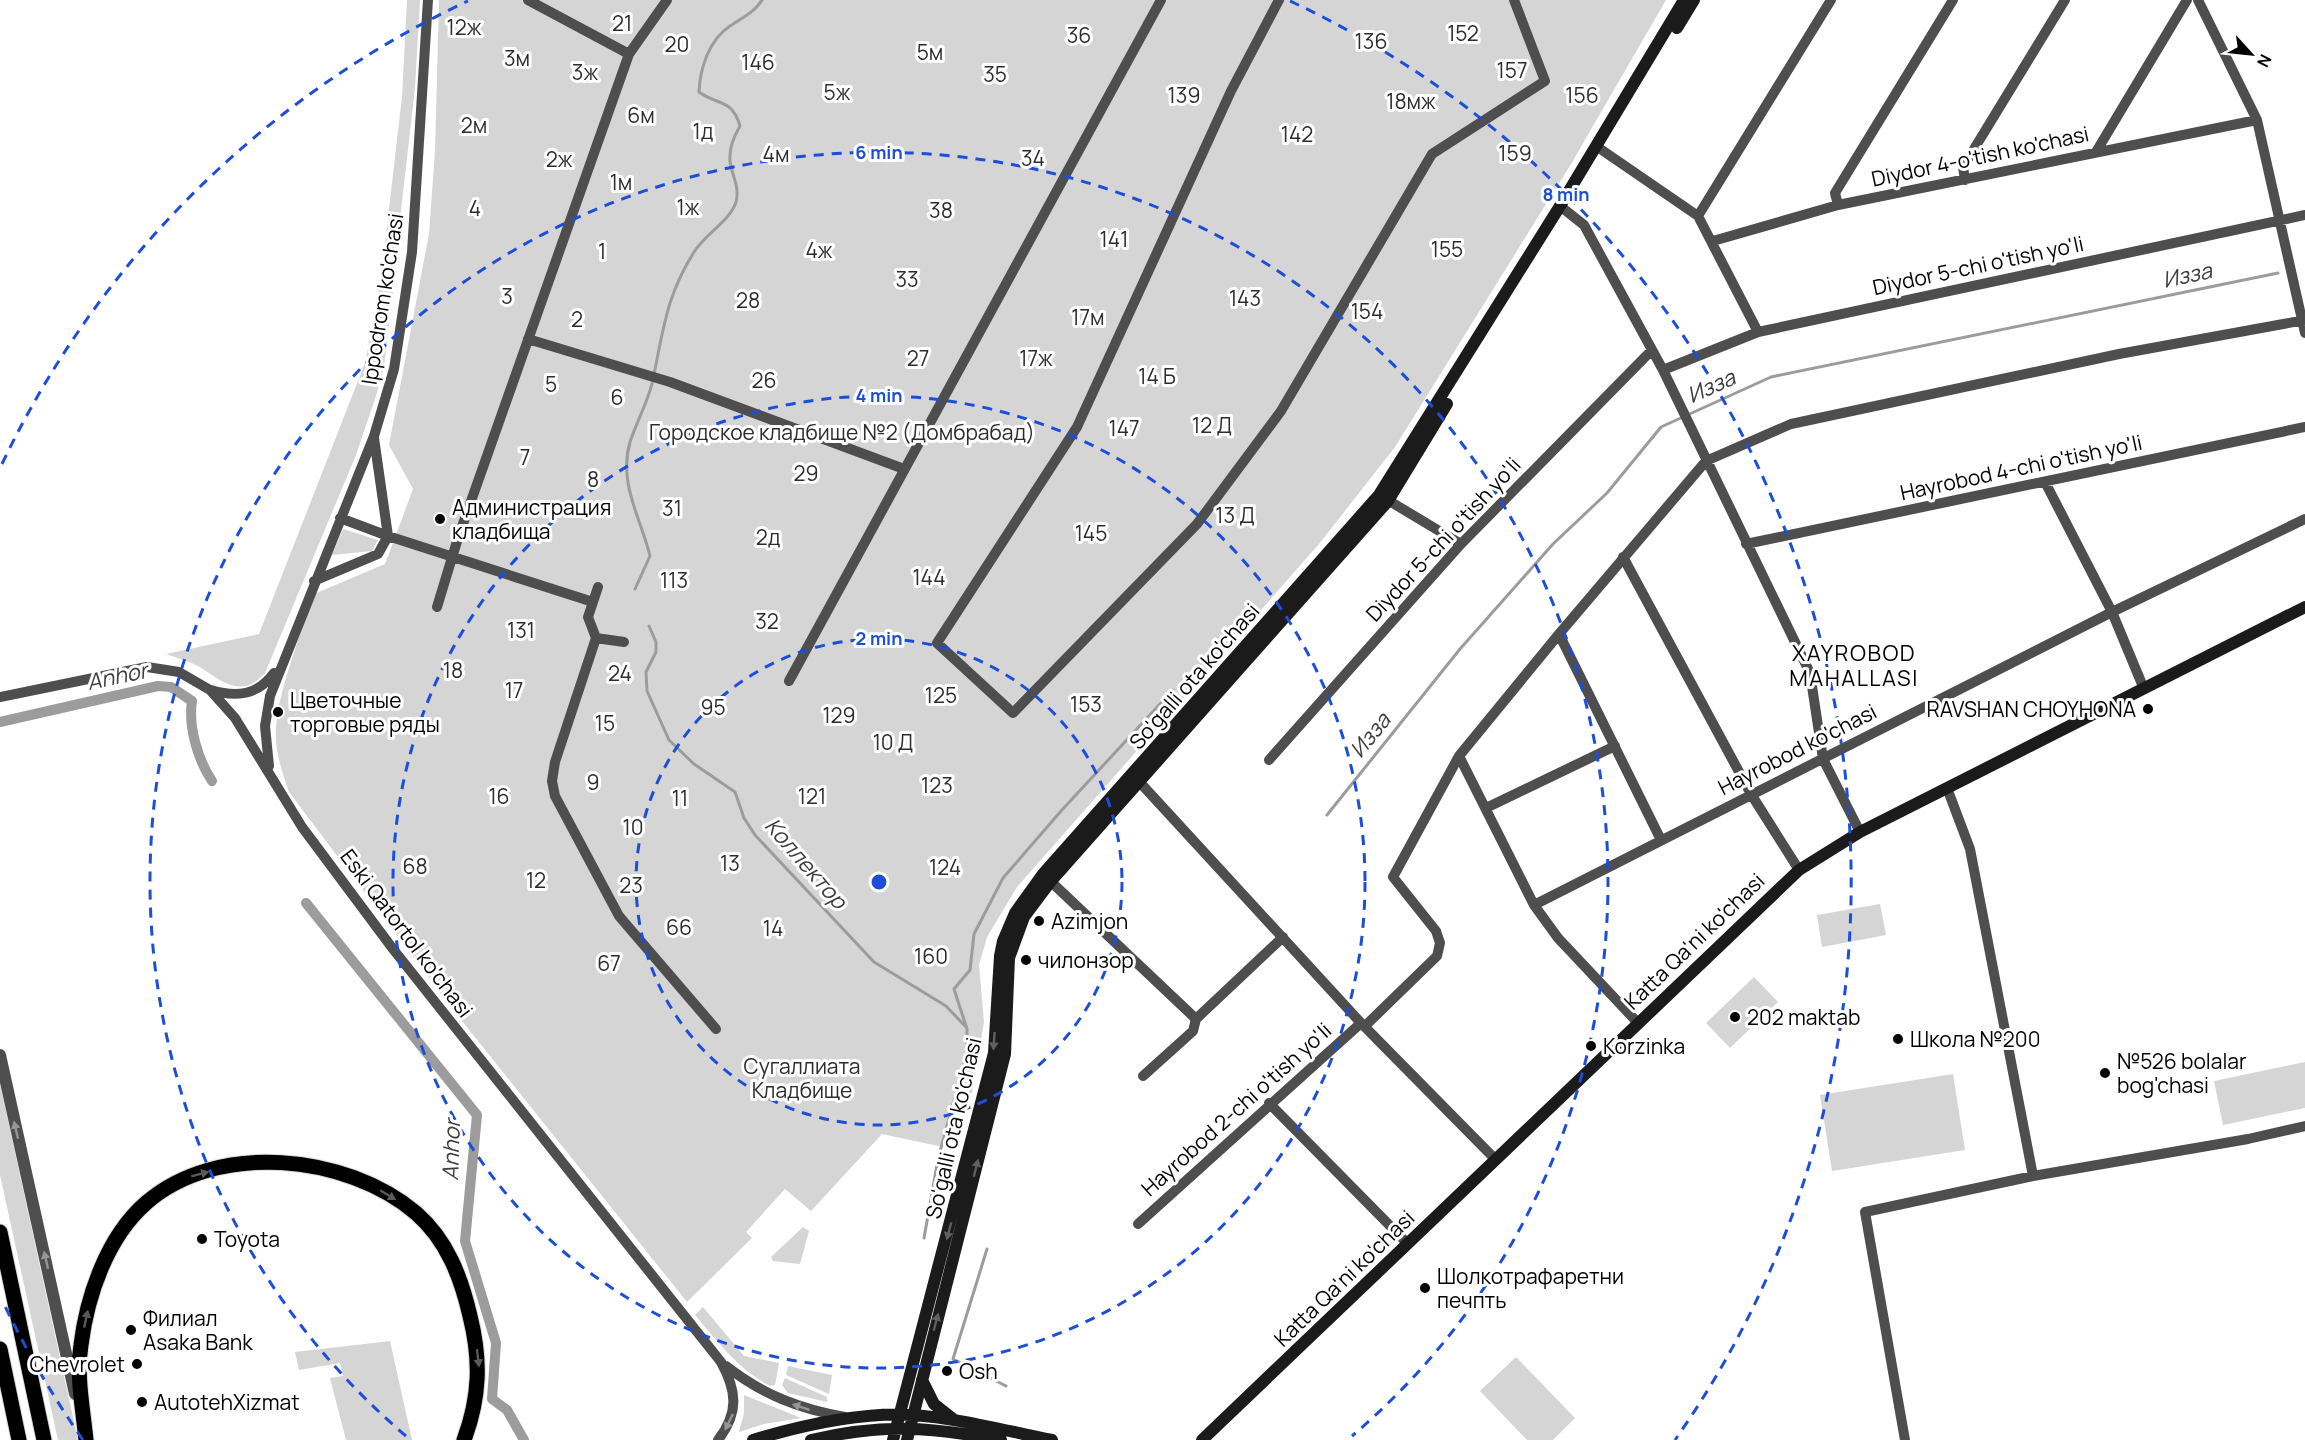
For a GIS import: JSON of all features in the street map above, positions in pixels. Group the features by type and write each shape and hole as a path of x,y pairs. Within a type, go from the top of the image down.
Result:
{"main road":[{"name":"So'galli ota ko'chasi","path":"893,1440 994,1053 1000,956 1015,913 1384,498 1564,208 1684,0"},
{"name":"So'galli ota ko'chasi","path":"1599,148 1694,0"},
{"name":"Katta Qa'ni ko'chasi","path":"1204,1439 1799,870 1860,832 2305,607"},
{"name":"So'galli ota ko'chasi","path":"908,1440 921,1379 1005,1054 1009,958 1024,917 1047,878"},
{"path":"86,1440 80,1383 80,1346 98,1277 125,1227 144,1204 165,1189 190,1177 222,1168 268,1162 325,1168 374,1187 415,1213 447,1250 467,1304 479,1364 477,1396 464,1440"},
{"path":"0,1232 44,1440"},
{"path":"0,1349 18,1440"},
{"path":"921,1379 934,1404 958,1421"},
{"path":"753,1440 814,1425 858,1419 958,1421 1052,1440"},
{"path":"811,1440 898,1421"},
{"path":"912,1421 1001,1440"},
{"path":"837,1434 864,1440"}],"street":[{"name":"Ippodrom ko'chasi","path":"273,781 265,749 264,726 267,704 283,657 374,436 394,369 410,269 423,110 428,0"},
{"path":"528,0 629,54"},
{"path":"437,607 452,557 629,54 667,0"},
{"path":"789,681 1161,0"},
{"path":"1279,0 1231,91 1077,427 937,643 1013,713 1204,515 1281,411 1432,154 1545,81 1514,0"},
{"path":"1698,216 1831,0"},
{"path":"1838,205 1835,193 1953,0"},
{"path":"1965,180 1963,167 2065,0"},
{"path":"2096,152 2187,0"},
{"path":"2198,0 2257,120 2304,320 2305,333"},
{"name":"Diydor 4-o'tish ko'chasi","path":"1713,241 1838,205 2257,120"},
{"path":"1599,148 1698,216 1713,241 1758,332"},
{"path":"1564,208 1584,225 1663,370 1810,673 1823,759 1860,832"},
{"name":"Diydor 5-chi o'tish yo'li","path":"1663,370 1758,332 2305,214"},
{"path":"1363,1025 1437,956 1440,943 1436,931 1394,876 1459,756 1558,633 1706,461 1791,424 2119,354 2304,320"},
{"path":"528,339 670,382 904,469"},
{"name":"Diydor 5-chi o'tish yo'li","path":"1269,760 1461,544 1651,351"},
{"name":"Hayrobod 4-chi o'tish yo'li","path":"1746,544 2305,427"},
{"path":"314,581 378,554 388,536 374,436"},
{"path":"2045,482 2112,612 2144,689"},
{"path":"1384,498 1461,544"},
{"path":"340,518 388,536 593,602"},
{"name":"Hayrobod ko'chasi","path":"1534,905 2112,612 2305,519"},
{"path":"1623,557 1751,794 1799,870"},
{"path":"598,587 588,617 596,638 557,754 552,781 555,796 619,916 716,1029"},
{"path":"1558,633 1661,840"},
{"path":"596,638 624,642"},
{"name":"Ippodrom ko'chasi","path":"210,690 231,694 254,691 266,683 283,657"},
{"name":"Eski Qatortol ko'chasi","path":"0,697 147,667 179,672 210,690 235,717 302,827 393,949 721,1362 731,1381 735,1400 732,1419 718,1440"},
{"path":"1486,808 1615,746"},
{"path":"1459,756 1534,905 1558,938 1638,1023"},
{"name":"Hayrobod 2-chi o'tish yo'li","path":"1136,778 1363,1025 1496,1160"},
{"path":"1947,788 1970,849 2032,1176"},
{"path":"1047,878 1196,1019"},
{"path":"1143,1076 1193,1031 1196,1019 1283,937"},
{"name":"Hayrobod 2-chi o'tish yo'li","path":"1138,1224 1269,1103 1363,1025"},
{"path":"0,1056 86,1440"},
{"path":"1269,1103 1408,1244"},
{"path":"1905,1440 1865,1212 2032,1176 2248,1139 2305,1126"},
{"name":"Eski Qatortol ko'chasi","path":"721,1362 762,1391 792,1405 858,1419"}],"green space":[{"path":"407,0 420,0 415,88 396,254 384,252 402,97"},
{"name":"Городское кладбище №2 (Домбрабад)","path":"439,0 1666,0 1571,164 1395,447 1319,544 1017,887 987,937 979,965 984,1022 972,1093 959,1093 943,1147 882,1134 811,1211 785,1189 746,1232 752,1238 687,1302 458,1016 289,792 278,755 276,726 283,688 314,594 385,564 413,489 389,445 429,234 435,151"},
{"path":"382,273 395,275 384,366 356,455 265,673 247,686 230,685 198,666 166,654 259,634 365,363"},
{"path":"343,529 378,540 372,551 332,555"},
{"path":"1880,904 1886,935 1822,947 1817,915"},
{"path":"1754,977 1778,1002 1730,1048 1706,1023"},
{"path":"2305,1062 2305,1108 2223,1125 2214,1081"},
{"path":"1953,1074 1965,1150 1832,1171 1820,1095"},
{"path":"0,1084 78,1440 58,1440 0,1175"},
{"path":"803,1227 809,1231 800,1264 773,1261 771,1257"},
{"path":"703,1307 744,1356 779,1363 775,1385 770,1386 748,1372 720,1345 695,1315"},
{"path":"390,1341 412,1440 346,1440 330,1378 343,1376 340,1363 299,1370 295,1352"},
{"path":"1516,1357 1575,1418 1553,1440 1527,1440 1480,1391"},
{"path":"788,1366 832,1375 829,1394 786,1375"},
{"path":"785,1378 827,1397 827,1402 788,1393 782,1385"},
{"path":"744,1395 801,1418 764,1424 739,1432 744,1413"}],"waterway":[{"name":"Коллектор","path":"654,374 664,326 678,282 694,252 733,209 737,197 730,156 732,143 740,126 737,117 729,107 699,92 701,74 707,55 716,39 751,12 762,0"},
{"name":"Изза","path":"1327,815 1460,649 1553,544 1607,493 1661,427 1771,377 2278,273"},
{"name":"Коллектор","path":"635,589 650,556 632,500 627,457 630,442 653,380"},
{"name":"Коллектор","path":"649,626 656,642 656,652 646,672 647,691 669,740 694,764 735,792 744,818 755,835 874,962 946,1006 966,1027"},
{"name":"Anhor","path":"0,722 158,686 171,687 192,701 191,722 195,743 212,781"},
{"name":"Коллектор","path":"924,1238 938,1159 967,1053 967,1029 954,989 970,970 974,934 1003,878 1061,811 1173,690"},
{"name":"Anhor","path":"306,903 477,1115 465,1241 496,1343 492,1399 507,1410 524,1440"},
{"name":"Коллектор","path":"987,1249 953,1359 1006,1386"}],"place":[{"name":"Администрация кладбища","path":"440,519"},
{"name":"RAVSHAN CHOYHONA","path":"2148,709"},
{"name":"Цветочные торговые ряды","path":"278,712"},
{"name":"Azimjon","path":"1039,921"},
{"name":"чилонзор","path":"1026,960"},
{"name":"202 maktab","path":"1735,1017"},
{"name":"Школа №200","path":"1898,1039"},
{"name":"Korzinka","path":"1591,1046"},
{"name":"№526 bolalar bog'chasi","path":"2105,1073"},
{"name":"Toyota","path":"202,1239"},
{"name":"Шолкотрафаретни печпть","path":"1425,1288"},
{"name":"Филиал Asaka Bank","path":"131,1330"},
{"name":"Chevrolet","path":"137,1364"},
{"name":"Osh","path":"947,1371"},
{"name":"AutotehXizmat","path":"142,1402"}],"district":[{"name":"XAYROBOD MAHALLASI","path":"1854,666"}],"park label":[{"name":"21","path":"622,23"},
{"name":"12ж","path":"464,27"},
{"name":"152","path":"1463,33"},
{"name":"36","path":"1079,35"},
{"name":"136","path":"1371,41"},
{"name":"20","path":"677,44"},
{"name":"5м","path":"930,52"},
{"name":"3м","path":"517,58"},
{"name":"146","path":"758,62"},
{"name":"157","path":"1512,70"},
{"name":"3ж","path":"585,72"},
{"name":"35","path":"995,74"},
{"name":"5ж","path":"837,92"},
{"name":"139","path":"1184,95"},
{"name":"156","path":"1582,95"},
{"name":"18мж","path":"1411,101"},
{"name":"6м","path":"641,115"},
{"name":"2м","path":"474,125"},
{"name":"1д","path":"703,131"},
{"name":"142","path":"1297,134"},
{"name":"159","path":"1515,153"},
{"name":"4м","path":"776,154"},
{"name":"34","path":"1033,158"},
{"name":"2ж","path":"559,159"},
{"name":"1м","path":"621,182"},
{"name":"1ж","path":"688,207"},
{"name":"4","path":"475,208"},
{"name":"38","path":"941,210"},
{"name":"141","path":"1114,239"},
{"name":"155","path":"1447,249"},
{"name":"4ж","path":"819,250"},
{"name":"1","path":"602,251"},
{"name":"33","path":"907,279"},
{"name":"3","path":"507,296"},
{"name":"143","path":"1245,298"},
{"name":"28","path":"748,300"},
{"name":"154","path":"1367,311"},
{"name":"17м","path":"1088,317"},
{"name":"2","path":"577,319"},
{"name":"27","path":"918,358"},
{"name":"17ж","path":"1036,358"},
{"name":"14 Б","path":"1157,376"},
{"name":"26","path":"764,380"},
{"name":"5","path":"551,384"},
{"name":"6","path":"617,397"},
{"name":"12 Д","path":"1212,425"},
{"name":"147","path":"1124,428"},
{"name":"7","path":"525,457"},
{"name":"29","path":"806,473"},
{"name":"8","path":"593,479"},
{"name":"31","path":"672,508"},
{"name":"13 Д","path":"1235,515"},
{"name":"145","path":"1091,533"},
{"name":"2д","path":"768,537"},
{"name":"144","path":"929,577"},
{"name":"113","path":"674,580"},
{"name":"32","path":"767,621"},
{"name":"131","path":"521,630"},
{"name":"18","path":"453,670"},
{"name":"24","path":"620,673"},
{"name":"17","path":"514,690"},
{"name":"125","path":"941,695"},
{"name":"153","path":"1086,704"},
{"name":"95","path":"713,707"},
{"name":"129","path":"839,715"},
{"name":"15","path":"605,723"},
{"name":"10 Д","path":"893,742"},
{"name":"9","path":"593,782"},
{"name":"123","path":"937,785"},
{"name":"16","path":"499,796"},
{"name":"121","path":"812,796"},
{"name":"11","path":"680,798"},
{"name":"10","path":"633,827"},
{"name":"13","path":"730,863"},
{"name":"68","path":"415,866"},
{"name":"124","path":"945,867"},
{"name":"12","path":"536,880"},
{"name":"23","path":"631,885"},
{"name":"66","path":"679,927"},
{"name":"14","path":"773,928"},
{"name":"160","path":"931,956"},
{"name":"67","path":"609,963"},
{"name":"Сугаллиата Кладбище","path":"802,1078"}]}
